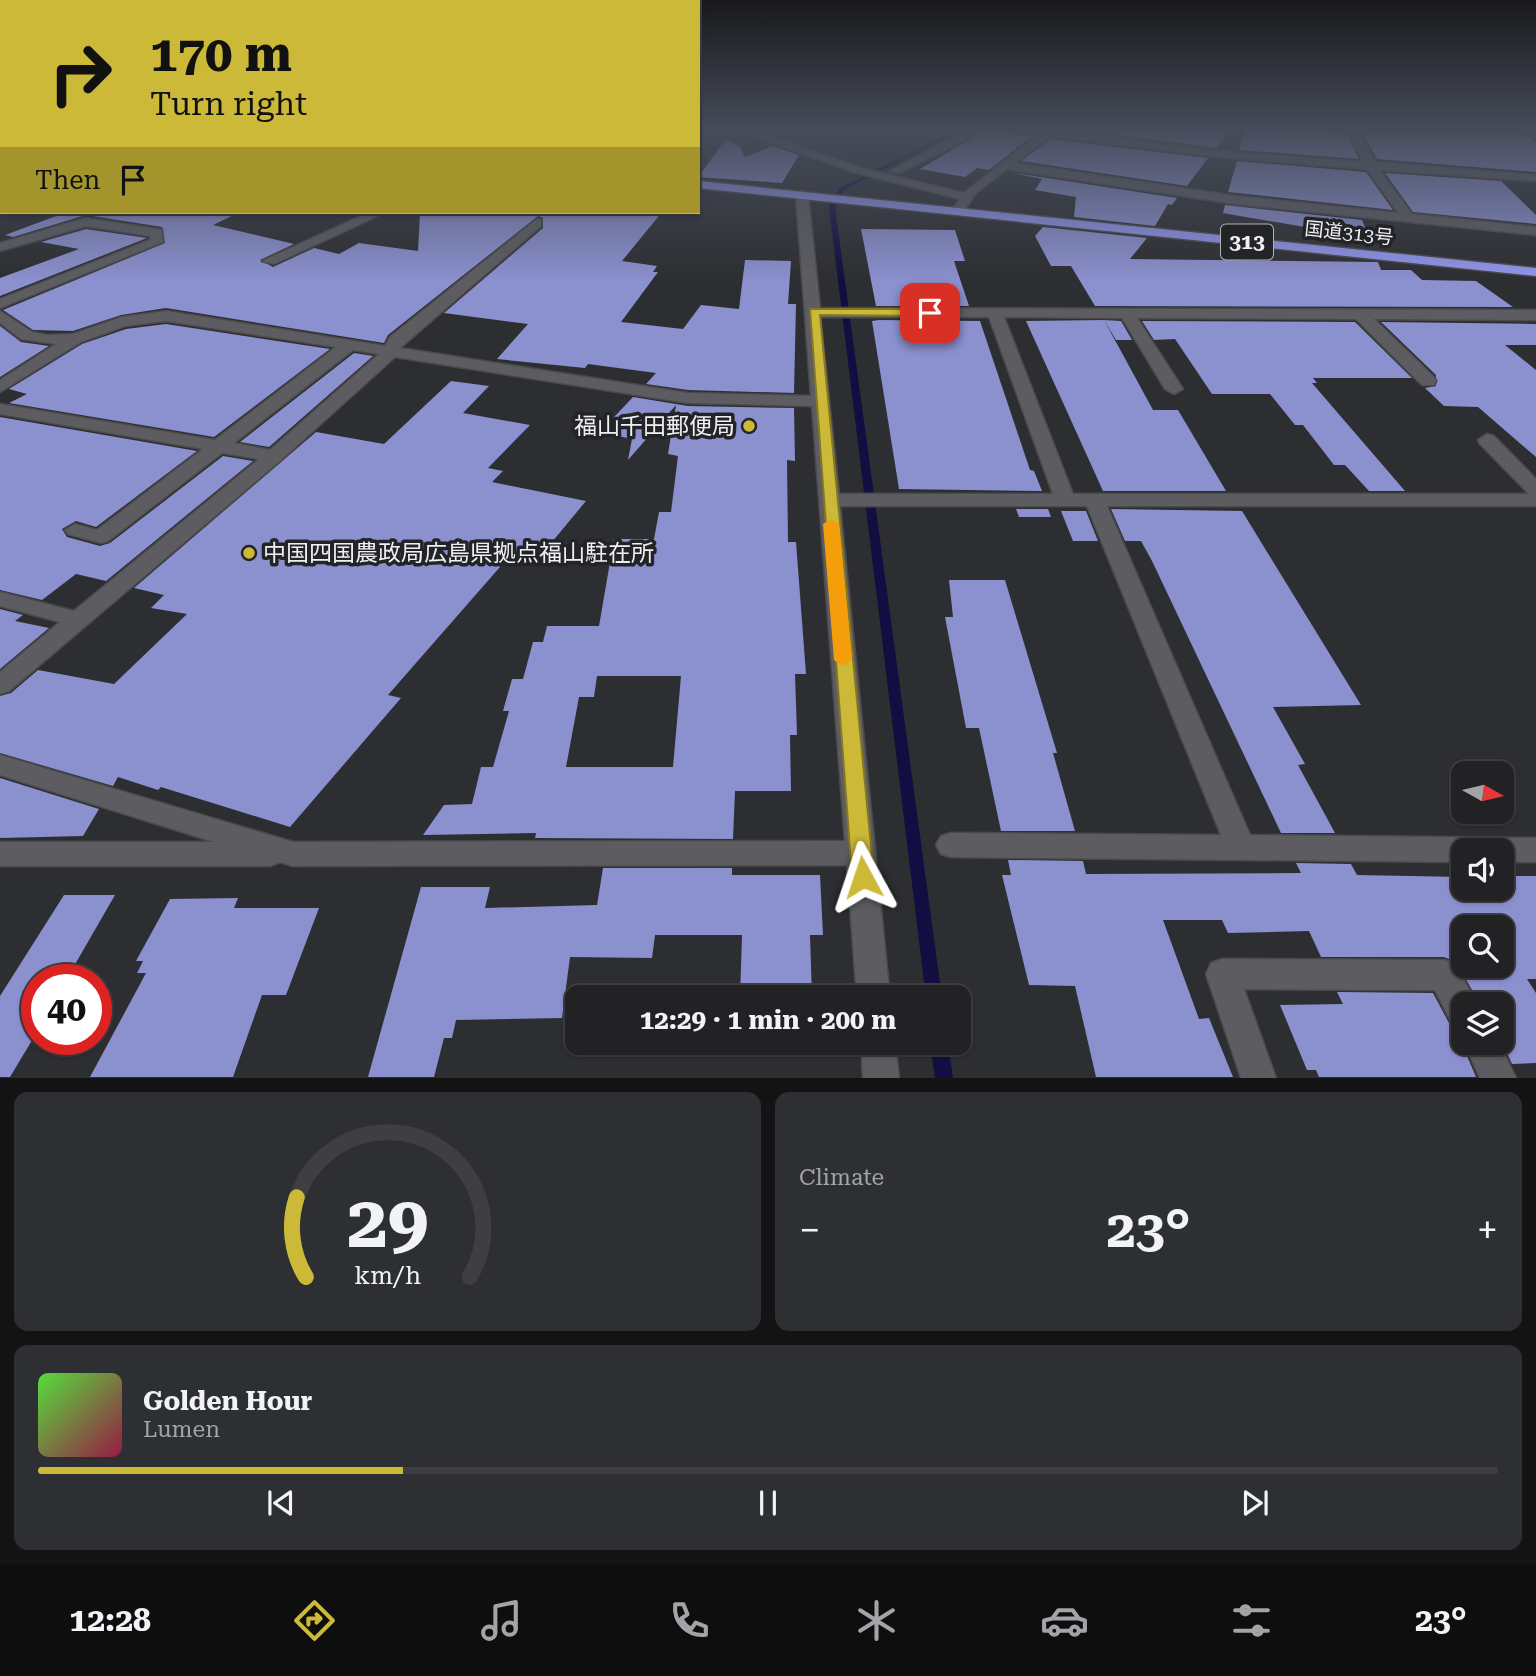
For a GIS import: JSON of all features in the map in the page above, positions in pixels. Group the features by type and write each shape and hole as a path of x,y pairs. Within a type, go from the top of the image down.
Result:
{"highway":[{"name":"国道313号","path":"700,184 1536,272"}],"street":[{"path":"902,181 966,197"},
{"path":"957,212 966,197 986,181"},
{"path":"1106,181 1160,190 1536,231"},
{"path":"1382,181 1408,218"},
{"path":"813,196 823,312 821,401 873,985"},
{"path":"269,261 375,214"},
{"path":"0,247 86,222 157,233 156,242 0,304"},
{"path":"0,685 274,456 388,355 396,340 537,223"},
{"path":"823,312 1536,315"},
{"path":"995,314 1066,500"},
{"path":"1127,314 1174,389"},
{"path":"1360,314 1427,382"},
{"path":"0,316 27,335 47,340 75,339"},
{"path":"0,387 75,339 122,322 166,316 391,349 688,398 821,401"},
{"path":"75,530 101,537 352,343"},
{"path":"0,409 274,456"},
{"path":"1487,440 1536,490"},
{"path":"829,500 1536,500"},
{"path":"1095,502 1241,848"},
{"path":"0,599 77,619"},
{"path":"0,765 293,854"},
{"path":"951,845 1536,850"},
{"path":"0,854 861,853"},
{"path":"1259,1077 1222,974 1444,975 1453,992"},
{"path":"879,1055 881,1077"},
{"path":"1487,1055 1499,1077"}],"building":[{"path":"1041,181 1068,181 1177,198 1172,205 1168,204 1155,226 1074,217 1076,197 1035,190"},
{"path":"1156,181 1191,181 1187,186"},
{"path":"1231,181 1373,181 1393,210 1228,192"},
{"path":"1391,181 1501,181 1536,215 1536,224 1413,212"},
{"path":"1225,205 1362,220 1369,238 1223,213"},
{"path":"62,214 236,214 213,225 294,244 260,260 273,267 314,248 339,254 359,243 418,251 420,214 660,214 622,261 657,266 653,272 658,272 621,322 683,329 701,305 739,309 745,260 791,261 788,304 796,304 794,393 688,390 646,384 656,373 588,364 585,368 497,359 528,324 444,313 543,228 543,218 538,216 388,335 384,343 166,308 121,315 73,331 33,330 3,310 165,243 162,227 86,215 13,237 5,235"},
{"path":"1043,227 1147,238 1130,259 1378,262 1381,270 1411,270 1422,280 1476,281 1513,307 1095,306 1071,266 1051,266 1035,236"},
{"path":"86,229 147,238 0,296 0,278 79,249 41,242"},
{"path":"861,229 955,230 965,261 954,261 969,306 876,306"},
{"path":"1104,320 1153,410 1178,410 1226,491 1103,491 1026,321"},
{"path":"1104,320 1121,321 1132,340 1116,340"},
{"path":"872,321 980,321 1030,470 1034,471 1042,491 899,489"},
{"path":"1142,321 1355,322 1412,378 1313,378 1317,383 1312,383 1405,491 1369,491 1345,465 1334,465 1303,425 1295,425 1270,394 1212,394 1175,339 1154,340"},
{"path":"1381,322 1536,324 1536,345 1505,345 1536,370 1536,457 1478,407 1444,406 1425,388 1436,386 1436,375"},
{"path":"166,324 330,349 214,437 9,403 27,394 9,389 82,344 126,329"},
{"path":"0,326 21,342 49,346 0,377"},
{"path":"354,353 373,356 269,447 240,442"},
{"path":"451,381 489,386 463,413 530,425 488,468 503,471 492,482 586,501 537,560 523,557 518,561 507,559 388,695 401,698 290,827 161,787 158,790 118,777 113,786 0,753 0,696 11,693 38,670 114,684 187,614 151,608 164,595 134,588 316,432 384,444"},
{"path":"633,397 688,406 794,408 795,461 787,460 788,542 796,542 806,674 795,674 797,735 790,735 791,791 735,791 733,839 535,838 536,833 423,835 444,805 472,804 481,767 493,767 509,711 503,711 512,679 523,679 533,642 543,642 547,626 599,626 614,539 654,539 659,512 671,512 678,456 668,454 676,405 628,460 632,439 600,432","holes":["597,676 681,676 673,767 566,767 579,697 594,697"]},
{"path":"0,417 197,451 96,527 76,521 62,529 67,537 100,546 110,543 223,456 253,461 106,581 76,574 42,600 0,590"},
{"path":"1016,509 1048,509 1051,517 1019,517"},
{"path":"1111,509 1242,511 1361,705 1273,707 1305,764 1298,765 1335,833 1281,833 1152,561 1141,541 1125,541"},
{"path":"1061,511 1086,511 1098,541 1073,541"},
{"path":"949,580 1005,580 1057,753 1053,753 1075,831 1001,831 979,728 966,728 945,617 953,617"},
{"path":"0,609 23,615 15,621 49,628 0,669"},
{"path":"0,778 99,809 83,836 0,838"},
{"path":"1008,860 1083,861 1086,874 1301,873 1296,863 1351,864 1357,875 1451,877 1451,901 1514,901 1514,876 1536,876 1536,979 1527,979 1536,993 1536,1063 1512,1064 1508,1055 1514,1055 1514,992 1473,992 1465,978 1514,978 1514,915 1451,915 1451,960 1444,957 1321,957 1309,931 1228,933 1222,920 1163,920 1199,1019 1209,1018 1233,1077 1096,1077 1075,986 1029,985 1002,875 1011,875"},
{"path":"603,868 732,868 732,875 820,875 823,935 810,935 812,985 740,985 742,935 655,935 652,958 570,957 562,1018 456,1020 452,1038 444,1038 434,1077 368,1077 421,887 490,887 485,908 597,905"},
{"path":"64,895 115,895 75,964 21,964 21,1055 23,1055 10,1077 0,1077 0,996"},
{"path":"238,898 234,908 319,908 286,995 262,995 233,1077 90,1077 102,1055 112,1055 112,1036 146,973 137,973 143,961 136,961 170,899"},
{"path":"1337,992 1433,993 1451,1024 1451,1055 1467,1055 1476,1077 1319,1077 1316,1070 1307,1070 1280,1005 1343,1004"}],"waterway":[{"path":"857,181 842,189 832,207 932,985"},
{"path":"941,1055 944,1078"}],"slow traffic":[{"path":"831,524 843,660"}],"place":[{"name":"福山千田郵便局","path":"749,426"},
{"name":"中国四国農政局広島県拠点福山駐在所","path":"249,553"}],"route":[{"path":"863,877 814,312 930,313"}]}
